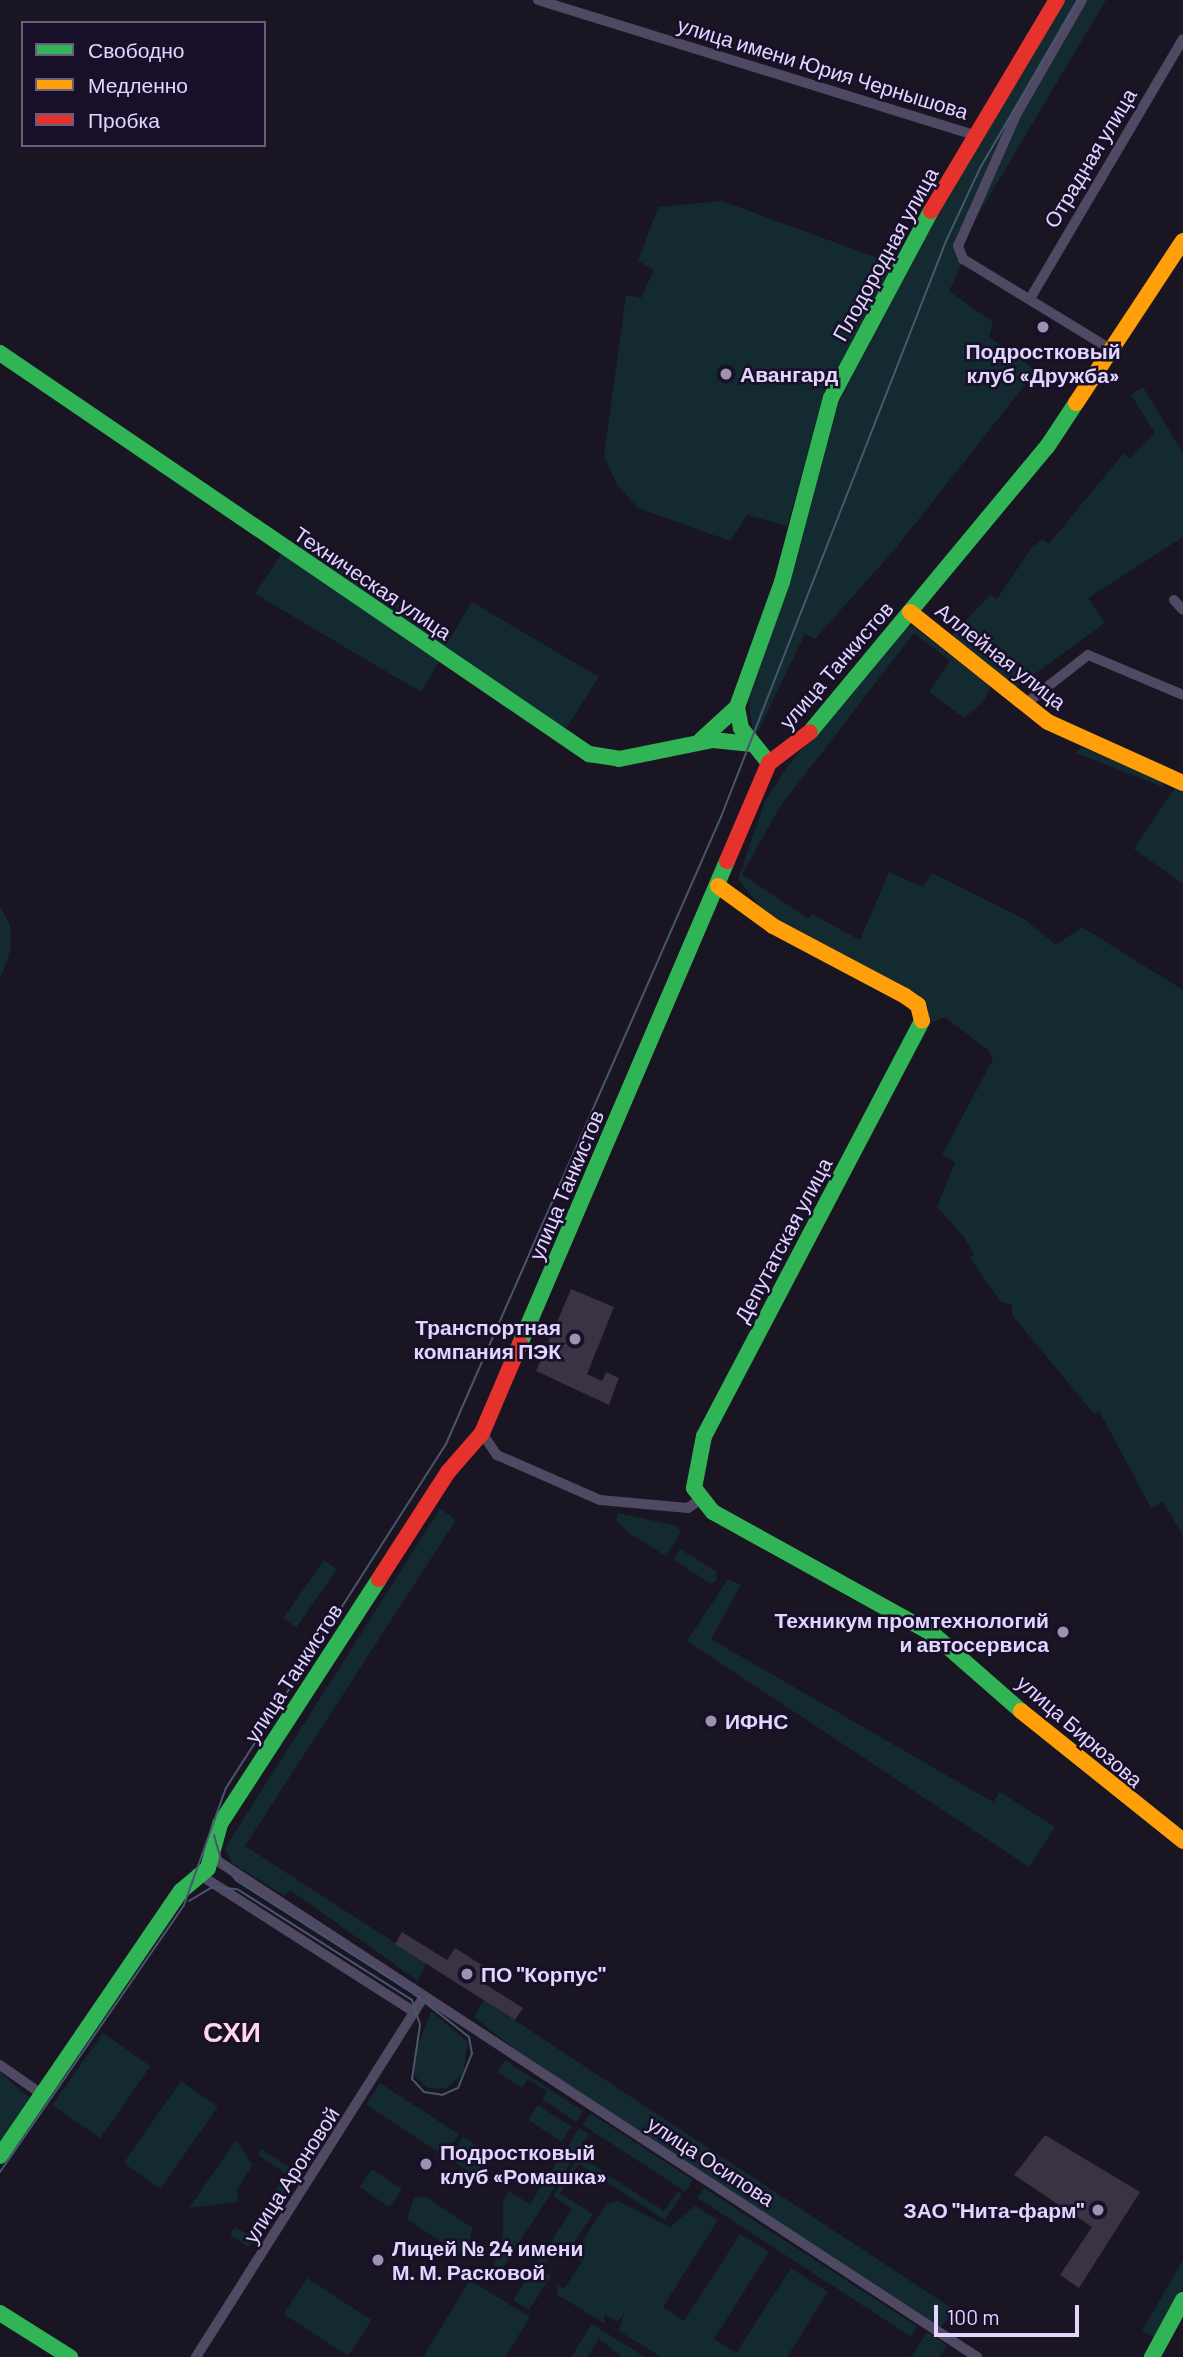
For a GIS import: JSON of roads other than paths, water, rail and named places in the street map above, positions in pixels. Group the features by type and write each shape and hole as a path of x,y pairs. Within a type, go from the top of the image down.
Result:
{"main road":[{"name":"Плодородная улица","path":"737,707 782,582 831,398 976,136 1057,0"},
{"name":"улица Танкистов","path":"0,2157 206,1869 220,1824 447,1472 482,1433 769,763 814,729 1046,447 1114,351 1183,241"},
{"name":"Техническая улица","path":"0,353 573,745 619,759 693,744 750,744"},
{"name":"Аллейная улица","path":"910,611 1024,705 1078,738 1183,783"},
{"path":"693,744 737,707 750,744 769,763"},
{"name":"Депутатская улица","path":"700,1500 693,1473 699,1448 920,1030 921,1012 905,996 773,926 718,886"},
{"name":"улица Бирюзова","path":"700,1500 933,1634 1092,1774 1183,1841"},
{"path":"1152,2357 1183,2300"},
{"path":"0,2313 70,2357"}],"street":[{"name":"улица имени Юрия Чернышова","path":"538,0 976,136"},
{"path":"1082,0 1017,113 958,246 963,259 1031,297 1114,351"},
{"name":"Отрадная улица","path":"1031,297 1183,38"},
{"path":"1174,600 1183,610"},
{"path":"1024,705 1088,655 1183,695"},
{"path":"482,1433 497,1455 600,1500 688,1508 700,1500"},
{"path":"206,1869 414,2012 424,1996"},
{"name":"улица Осипова","path":"206,1869 424,1996 977,2357"},
{"name":"улица Ароновой","path":"196,2357 414,2012"},
{"path":"0,2065 43,2095"}],"tram line":[{"path":"0,2172 184,1905 226,1788 446,1444 721,817 946,241 980,168 1078,0"},
{"path":"189,1901 212,1887 237,1889 412,2000 420,2025 412,2079 424,2092 442,2095 458,2088 472,2054 469,2037 413,1993 237,1881 222,1863 214,1835"}],"place":[{"name":"Подростковый клуб «Дружба»","path":"1043,327"},
{"name":"Авангард","path":"726,374"},
{"name":"Транспортная компания ПЭК","path":"575,1339"},
{"name":"Техникум промтехнологий и автосервиса","path":"1063,1632"},
{"name":"ИФНС","path":"711,1721"},
{"name":"ПО \"Корпус\"","path":"467,1974"},
{"name":"Подростковый клуб «Ромашка»","path":"426,2164"},
{"name":"ЗАО \"Нита-фарм\"","path":"1098,2210"},
{"name":"Лицей № 24 имени М. М. Расковой","path":"378,2260"}],"district":[{"name":"СХИ","path":"232,2031"}]}
